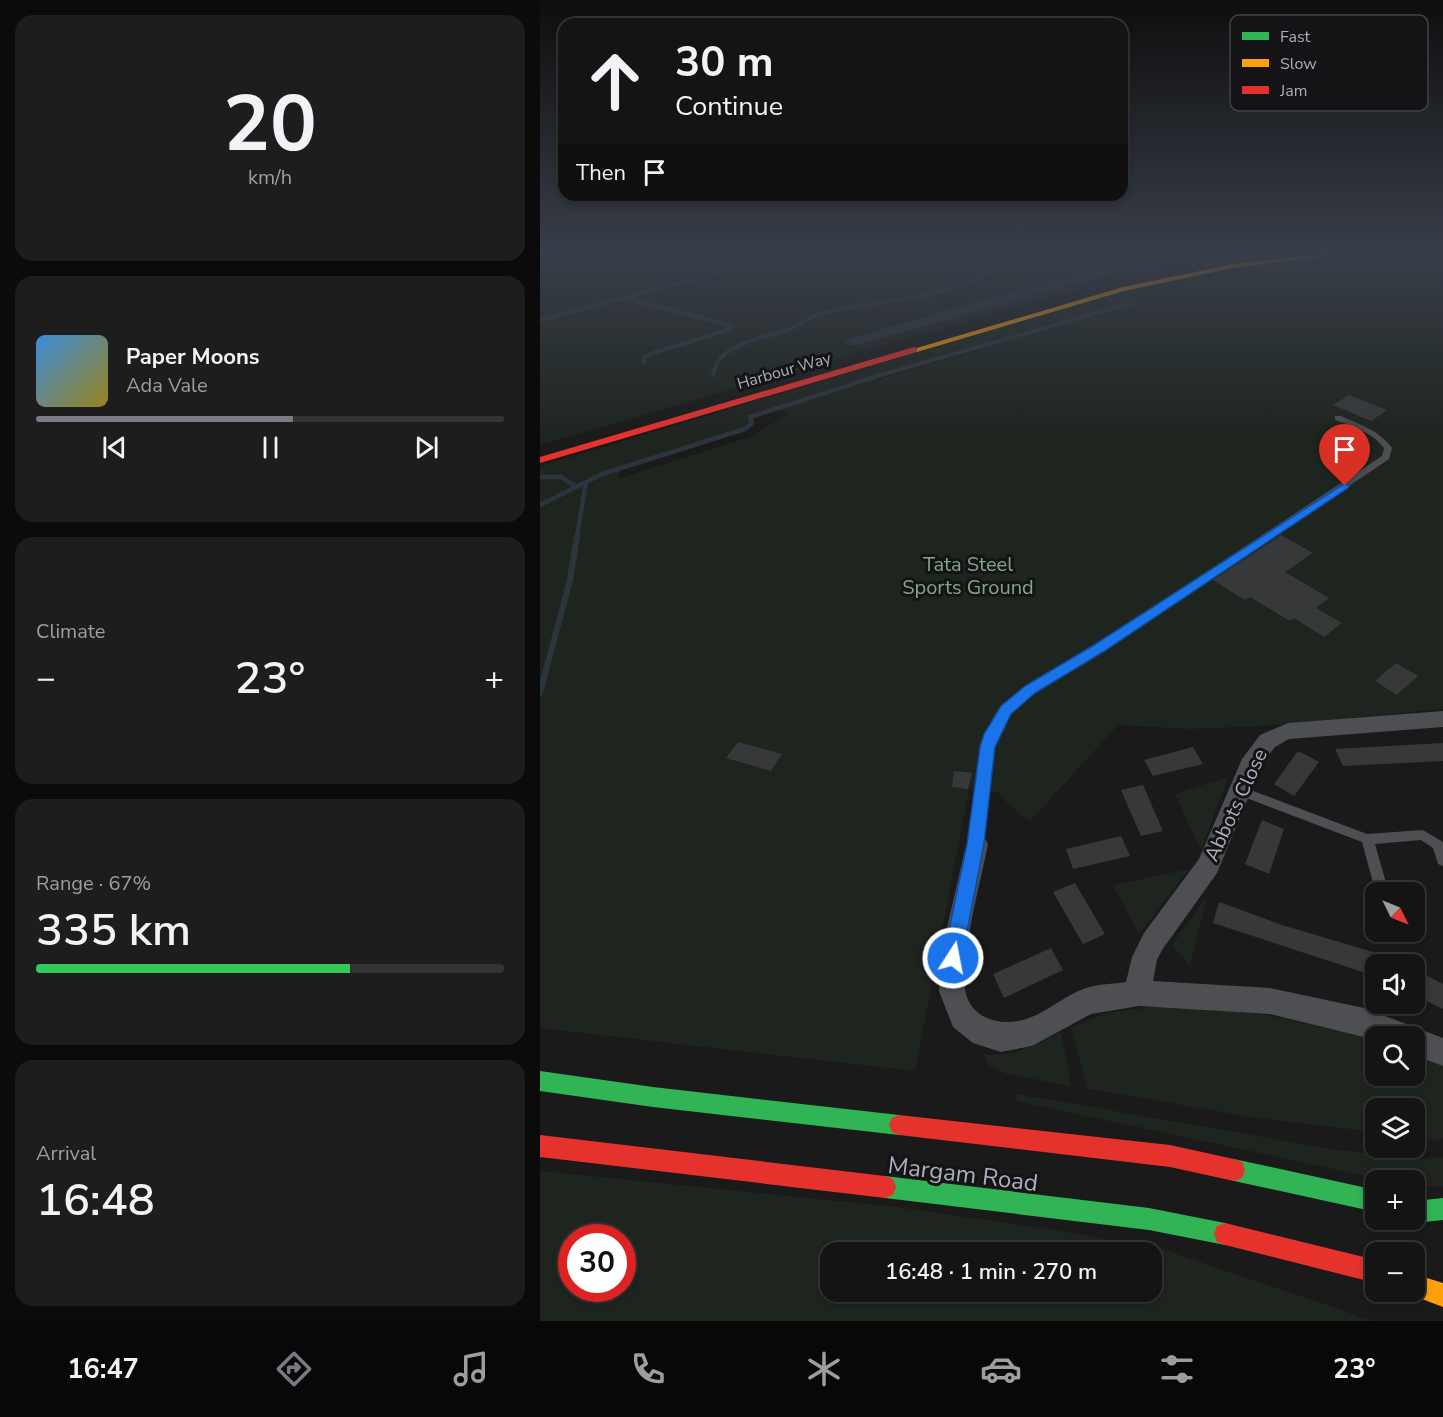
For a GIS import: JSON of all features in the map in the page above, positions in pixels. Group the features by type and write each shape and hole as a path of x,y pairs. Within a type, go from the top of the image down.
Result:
{"main road":[{"name":"Harbour Way","path":"540,449 1008,314"},
{"name":"Harbour Way","path":"540,460 1039,314"},
{"name":"Margam Road","path":"540,1081 653,1097 1170,1156 1365,1199"},
{"name":"Margam Road","path":"540,1146 1149,1219 1255,1240 1365,1269"},
{"path":"1425,1211 1443,1209"},
{"path":"1425,1290 1443,1296"}],"street":[{"name":"Abbots Close","path":"1139,993 1138,976 1150,946 1208,866 1253,759 1263,743 1272,736 1288,731 1443,719"},
{"path":"976,844 953,958 952,991 963,1017 983,1033 1001,1038 1032,1032 1087,1001 1139,993 1270,1001 1375,1026"},
{"path":"1425,1045 1443,1052"}],"lane":[{"path":"976,844 987,747 1006,710 1030,690 1098,649 1386,457 1388,448 1382,440 1338,418"},
{"path":"1240,791 1367,839 1423,835 1438,845 1443,860"},
{"path":"1367,839 1379,882"}],"green space":[{"path":"540,314 992,314 540,445"},
{"name":"Tata Steel Sports Ground","path":"1047,314 1443,314 1443,709 1261,726 1191,729 1118,725 1030,821 1010,806 998,792 969,789 915,1071 540,1028 540,466","holes":["1086,315 1088,317 780,409 788,414 750,437 618,479 622,467 739,432 752,423 750,417"]},
{"path":"1228,777 1201,850 1175,794"},
{"path":"1189,869 1139,934 1113,885"},
{"path":"1207,895 1190,966 1172,945"},
{"path":"1160,1006 1263,1014 1356,1035 1365,1038 1365,1086 1425,1086 1425,1059 1443,1065 1443,1138 1437,1140 1425,1138 1425,1098 1365,1098 1365,1131 1258,1118 1088,1089 1071,1028 1105,1013"},
{"path":"1061,1032 1071,1086 1007,1074 989,1066 984,1054 1015,1052"},
{"path":"1017,1094 1338,1150 1365,1153 1365,1158 1429,1159 1443,1157 1443,1187 1425,1186 1425,1170 1365,1170 1365,1176 1016,1101"},
{"path":"540,1171 897,1207 1123,1242 820,1242 820,1302 1162,1302 1162,1249 1373,1321 540,1321"}],"shaded area":[{"path":"937,314 969,314 857,345 849,345 845,342 851,338"}],"building":[{"path":"1349,395 1387,410 1371,421 1333,405"},
{"path":"1281,535 1313,553 1285,572 1329,598 1316,608 1342,623 1324,637 1294,618 1290,621 1250,597 1245,600 1213,580"},
{"path":"1396,663 1418,676 1397,695 1375,681"},
{"path":"738,742 782,754 771,771 726,758"},
{"path":"1443,743 1443,761 1343,766 1335,749"},
{"path":"1193,747 1203,764 1153,776 1144,760"},
{"path":"1298,751 1319,762 1294,796 1274,784"},
{"path":"954,771 972,773 968,789 952,787"},
{"path":"1143,785 1163,831 1141,836 1121,790"},
{"path":"1262,820 1284,829 1269,874 1245,864"},
{"path":"1121,836 1130,856 1073,869 1066,849"},
{"path":"1075,883 1105,934 1083,944 1053,892"},
{"path":"1219,902 1282,925 1373,952 1373,954 1365,954 1365,973 1213,923"},
{"path":"1051,948 1063,970 1004,998 993,974"},
{"path":"1425,975 1443,984 1443,1009 1425,1000"}],"waterway":[{"path":"540,320 564,314"},
{"path":"644,362 644,358 650,354 724,331 733,326 685,314"},
{"path":"713,375 717,364 732,349 791,328 822,314"},
{"path":"870,378 1095,314"},
{"path":"586,482 602,474 745,429 752,423 750,417 875,377"},
{"path":"540,477 561,477 577,487"},
{"path":"577,487 586,482"},
{"path":"577,537 586,482"},
{"path":"540,505 577,487"},
{"path":"540,693 570,580 577,536"}],"traffic: fast":[{"path":"540,1081 653,1097 899,1125"},
{"path":"1234,1170 1365,1199"},
{"path":"885,1187 1149,1219 1225,1234"},
{"path":"1425,1211 1443,1209"}],"traffic: slow":[{"path":"914,350 1039,314"},
{"path":"1425,1289 1443,1295"}],"traffic: jam":[{"path":"540,460 914,350"},
{"path":"899,1125 1170,1156 1234,1170"},
{"path":"540,1146 885,1187"},
{"path":"1225,1234 1365,1269"}],"route":[{"path":"953,958 976,844 987,747 1006,710 1030,690 1098,649 1345,486"}]}
